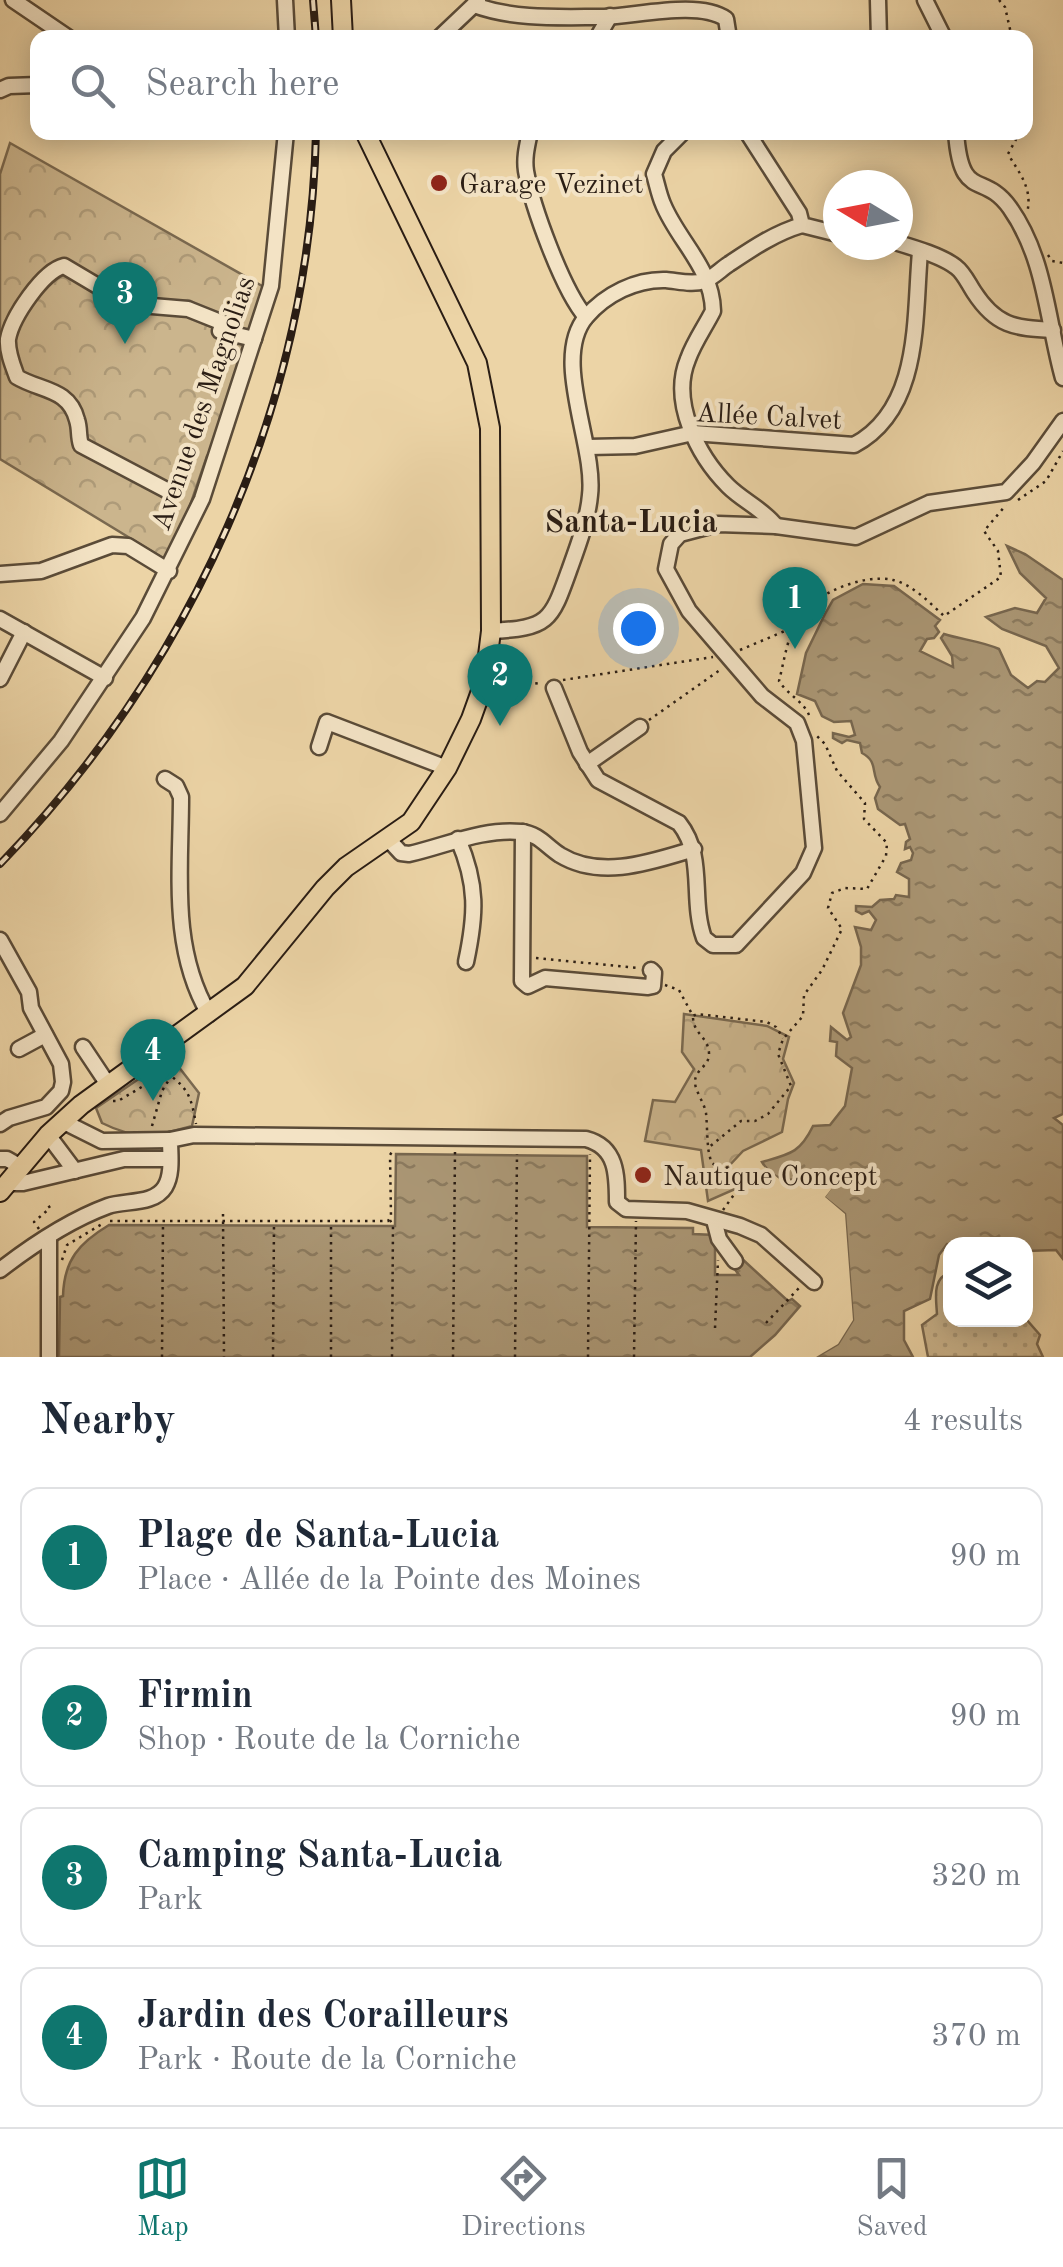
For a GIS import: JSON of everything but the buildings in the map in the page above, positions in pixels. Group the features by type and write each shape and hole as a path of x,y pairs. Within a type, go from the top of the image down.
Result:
{"main road":[{"path":"340,0 342,30"},
{"path":"4,1188 48,1136 81,1106 110,1093 255,977 324,888 411,822 447,768 471,720 485,680 492,631 490,428 484,386 478,362 370,140"}],"street":[{"path":"13,0 57,30"},
{"path":"285,0 287,30"},
{"path":"878,0 879,30"},
{"path":"925,0 940,30"},
{"path":"447,30 476,3 525,16 718,12 726,19 728,30"},
{"path":"602,30 610,16"},
{"path":"0,90 30,85"},
{"name":"Avenue des Magnolias","path":"0,814 61,742 106,678 169,571 202,498 271,286 285,140"},
{"path":"528,140 526,172 536,208 563,275 586,317"},
{"path":"675,140 664,151 654,174 664,206 707,280 714,310 687,360 684,402 705,459 731,489 767,514 776,526"},
{"path":"752,140 799,212 802,225"},
{"path":"957,140 961,170 1005,202 1023,232 1046,290 1063,378"},
{"path":"492,631 516,630 544,622 554,611 576,551 590,495 588,447 574,372 574,352 586,317 617,291 643,281 707,280 785,230 802,225 823,230"},
{"path":"913,249 952,264 962,272 988,313 999,320 1019,327 1053,330"},
{"name":"Allée Calvet","path":"588,447 636,446 692,432 854,446 869,437 887,416 907,375 914,343 920,252"},
{"path":"172,493 80,445 79,424 63,396 52,388 26,383 18,377 8,341 13,325 42,279 64,266 128,304 188,309 223,322 220,331 254,339"},
{"path":"555,684 587,764 598,780 679,823 694,849 704,938 713,945 736,944 803,872 814,848 804,741 796,722 762,696 689,612 666,569 670,544 680,534 718,524 776,526 856,537 929,503 1006,492 1063,422"},
{"path":"0,574 41,571 112,545 128,546 169,571"},
{"path":"0,619 106,678"},
{"path":"0,679 24,632"},
{"path":"319,747 327,722 447,768"},
{"path":"587,764 640,727"},
{"path":"165,779 176,786 182,797 179,918 198,994 208,1014"},
{"path":"389,840 401,853 409,854 458,839 524,832 536,835 560,855 586,866 616,868 694,849"},
{"path":"524,832 522,981 528,986 545,978 648,988 653,986 653,975"},
{"path":"458,839 476,916 466,962"},
{"path":"0,940 29,992 31,1008 63,1072 60,1091 46,1106 0,1124"},
{"path":"18,1049 45,1035"},
{"path":"83,1047 110,1093"},
{"path":"81,1106 85,1134"},
{"path":"62,1122 102,1140 170,1140 198,1135 586,1139 600,1142 610,1154 616,1171 617,1202 626,1208 718,1215 761,1236 811,1280"},
{"path":"48,1136 75,1171"},
{"path":"0,1270 109,1206 157,1195 165,1188 170,1140"},
{"path":"0,1159 26,1161"},
{"path":"4,1188 124,1159 170,1159"},
{"path":"718,1215 720,1241 736,1260"},
{"path":"49,1238 49,1357"}],"path":[{"path":"999,0 1005,7 1010,30"},
{"path":"1016,140 1008,154 1026,185 1031,225"},
{"path":"1043,248 1052,261 1063,264"},
{"path":"810,722 807,709 786,693 779,681 798,616 840,585 870,580 891,579 906,585 944,616 962,606 1001,577 998,550 984,530 1008,504 1035,492 1046,481 1063,451"},
{"path":"640,727 731,658 794,628"},
{"path":"485,680 499,688 555,684 731,658"},
{"path":"708,1148 741,1121 768,1114 787,1095 791,1086 778,1054 783,1038 803,1016 804,995 822,970 842,929 828,908 832,893 845,888 867,889 886,856 887,843 863,816 865,803 837,771 815,732"},
{"path":"520,956 653,975 679,990 709,1054 708,1063 696,1075 695,1086 706,1112 711,1162 738,1189 718,1215"},
{"path":"693,1016 767,1022 783,1038"},
{"path":"110,1093 118,1101 166,1072 170,1068 166,1063"},
{"path":"166,1072 182,1082 192,1100 198,1135"},
{"path":"149,1136 162,1091 171,1076"},
{"path":"392,1357 390,1155 395,1150"},
{"path":"453,1357 455,1150"},
{"path":"515,1357 517,1150"},
{"path":"584,1151 590,1155 588,1357"},
{"path":"39,1217 50,1208 46,1202"},
{"path":"634,1357 636,1209"},
{"path":"282,1212 282,1221"},
{"path":"312,1213 312,1221"},
{"path":"370,1222 371,1213"},
{"path":"194,1214 194,1221"},
{"path":"223,1214 224,1357"},
{"path":"253,1214 253,1221"},
{"path":"342,1214 342,1222"},
{"path":"50,1276 60,1270 67,1245 105,1222 390,1220"},
{"path":"162,1357 163,1221"},
{"path":"273,1357 274,1221"},
{"path":"330,1357 332,1221"},
{"path":"716,1328 720,1241"},
{"path":"766,1324 811,1280"}],"green space":[{"path":"10,143 264,287 211,457 207,456 183,526 166,560 0,459 0,174"},
{"path":"684,1014 767,1026 789,1037 783,1059 794,1083 782,1132 743,1151 728,1167 742,1186 708,1201 701,1150 645,1141 653,1100 675,1102 694,1069 682,1052"},
{"path":"171,1057 199,1093 192,1126 147,1135 102,1123 96,1108"},
{"path":"943,1276 943,1327 1033,1327 1040,1335 1037,1344 1043,1357 928,1357 922,1325 937,1314"}],"water":[{"path":"1007,546 1063,580 1063,1114 1054,1118 1063,1125 1063,1259 1056,1250 1033,1251 1033,1237 943,1237 930,1299 904,1311 904,1340 913,1357 816,1357 838,1344 853,1320 845,1214 824,1197 838,1178 823,1181 821,1174 781,1178 762,1162 793,1151 813,1126 830,1125 845,1106 852,1068 836,1056 837,1042 830,1041 831,1027 847,1040 851,1037 843,1013 861,965 855,927 871,930 876,920 869,911 856,911 856,906 872,907 896,895 909,897 909,879 897,872 913,853 910,847 905,849 910,839 905,824 900,825 878,809 875,798 880,787 873,764 862,753 860,743 842,743 833,738 833,733 855,735 851,721 834,722 822,716 815,701 797,694 806,653 833,600 863,584 894,586 940,620 935,626 939,632 927,639 920,651 953,667 952,656 941,638 944,634 979,642 999,649 1011,675 1028,688 1037,681 1045,682 1059,668 1046,646 1002,629 986,617 1015,608 1037,613 1046,598 1020,573"},
{"path":"396,1154 587,1156 587,1227 693,1228 693,1234 715,1235 715,1275 739,1275 731,1264 740,1257 788,1301 792,1299 800,1306 750,1357 59,1357 60,1297 66,1272 82,1246 109,1225 395,1226"}],"pier":[{"path":"765,1167 780,1180 792,1182 806,1173 822,1174 823,1180 835,1170 839,1179 825,1197 845,1214 853,1320 838,1344 816,1357 811,1357 835,1341 848,1319 840,1217 820,1197 831,1180 823,1186 817,1179 807,1178 793,1187 779,1185 761,1171"}],"railway":[{"path":"313,0 315,30"},
{"path":"0,864 68,788 129,706 182,619 227,528 263,433 291,335 308,234 315,140"}],"place":[{"name":"Garage Vezinet","path":"439,183"},
{"name":"Camping Santa-Lucia","path":"125,344"},
{"name":"Plage de Santa-Lucia","path":"795,649"},
{"name":"Firmin","path":"500,726"},
{"name":"Jardin des Corailleurs","path":"153,1101"},
{"name":"Nautique Concept","path":"643,1175"}],"district":[{"name":"Santa-Lucia","path":"631,521"}]}
